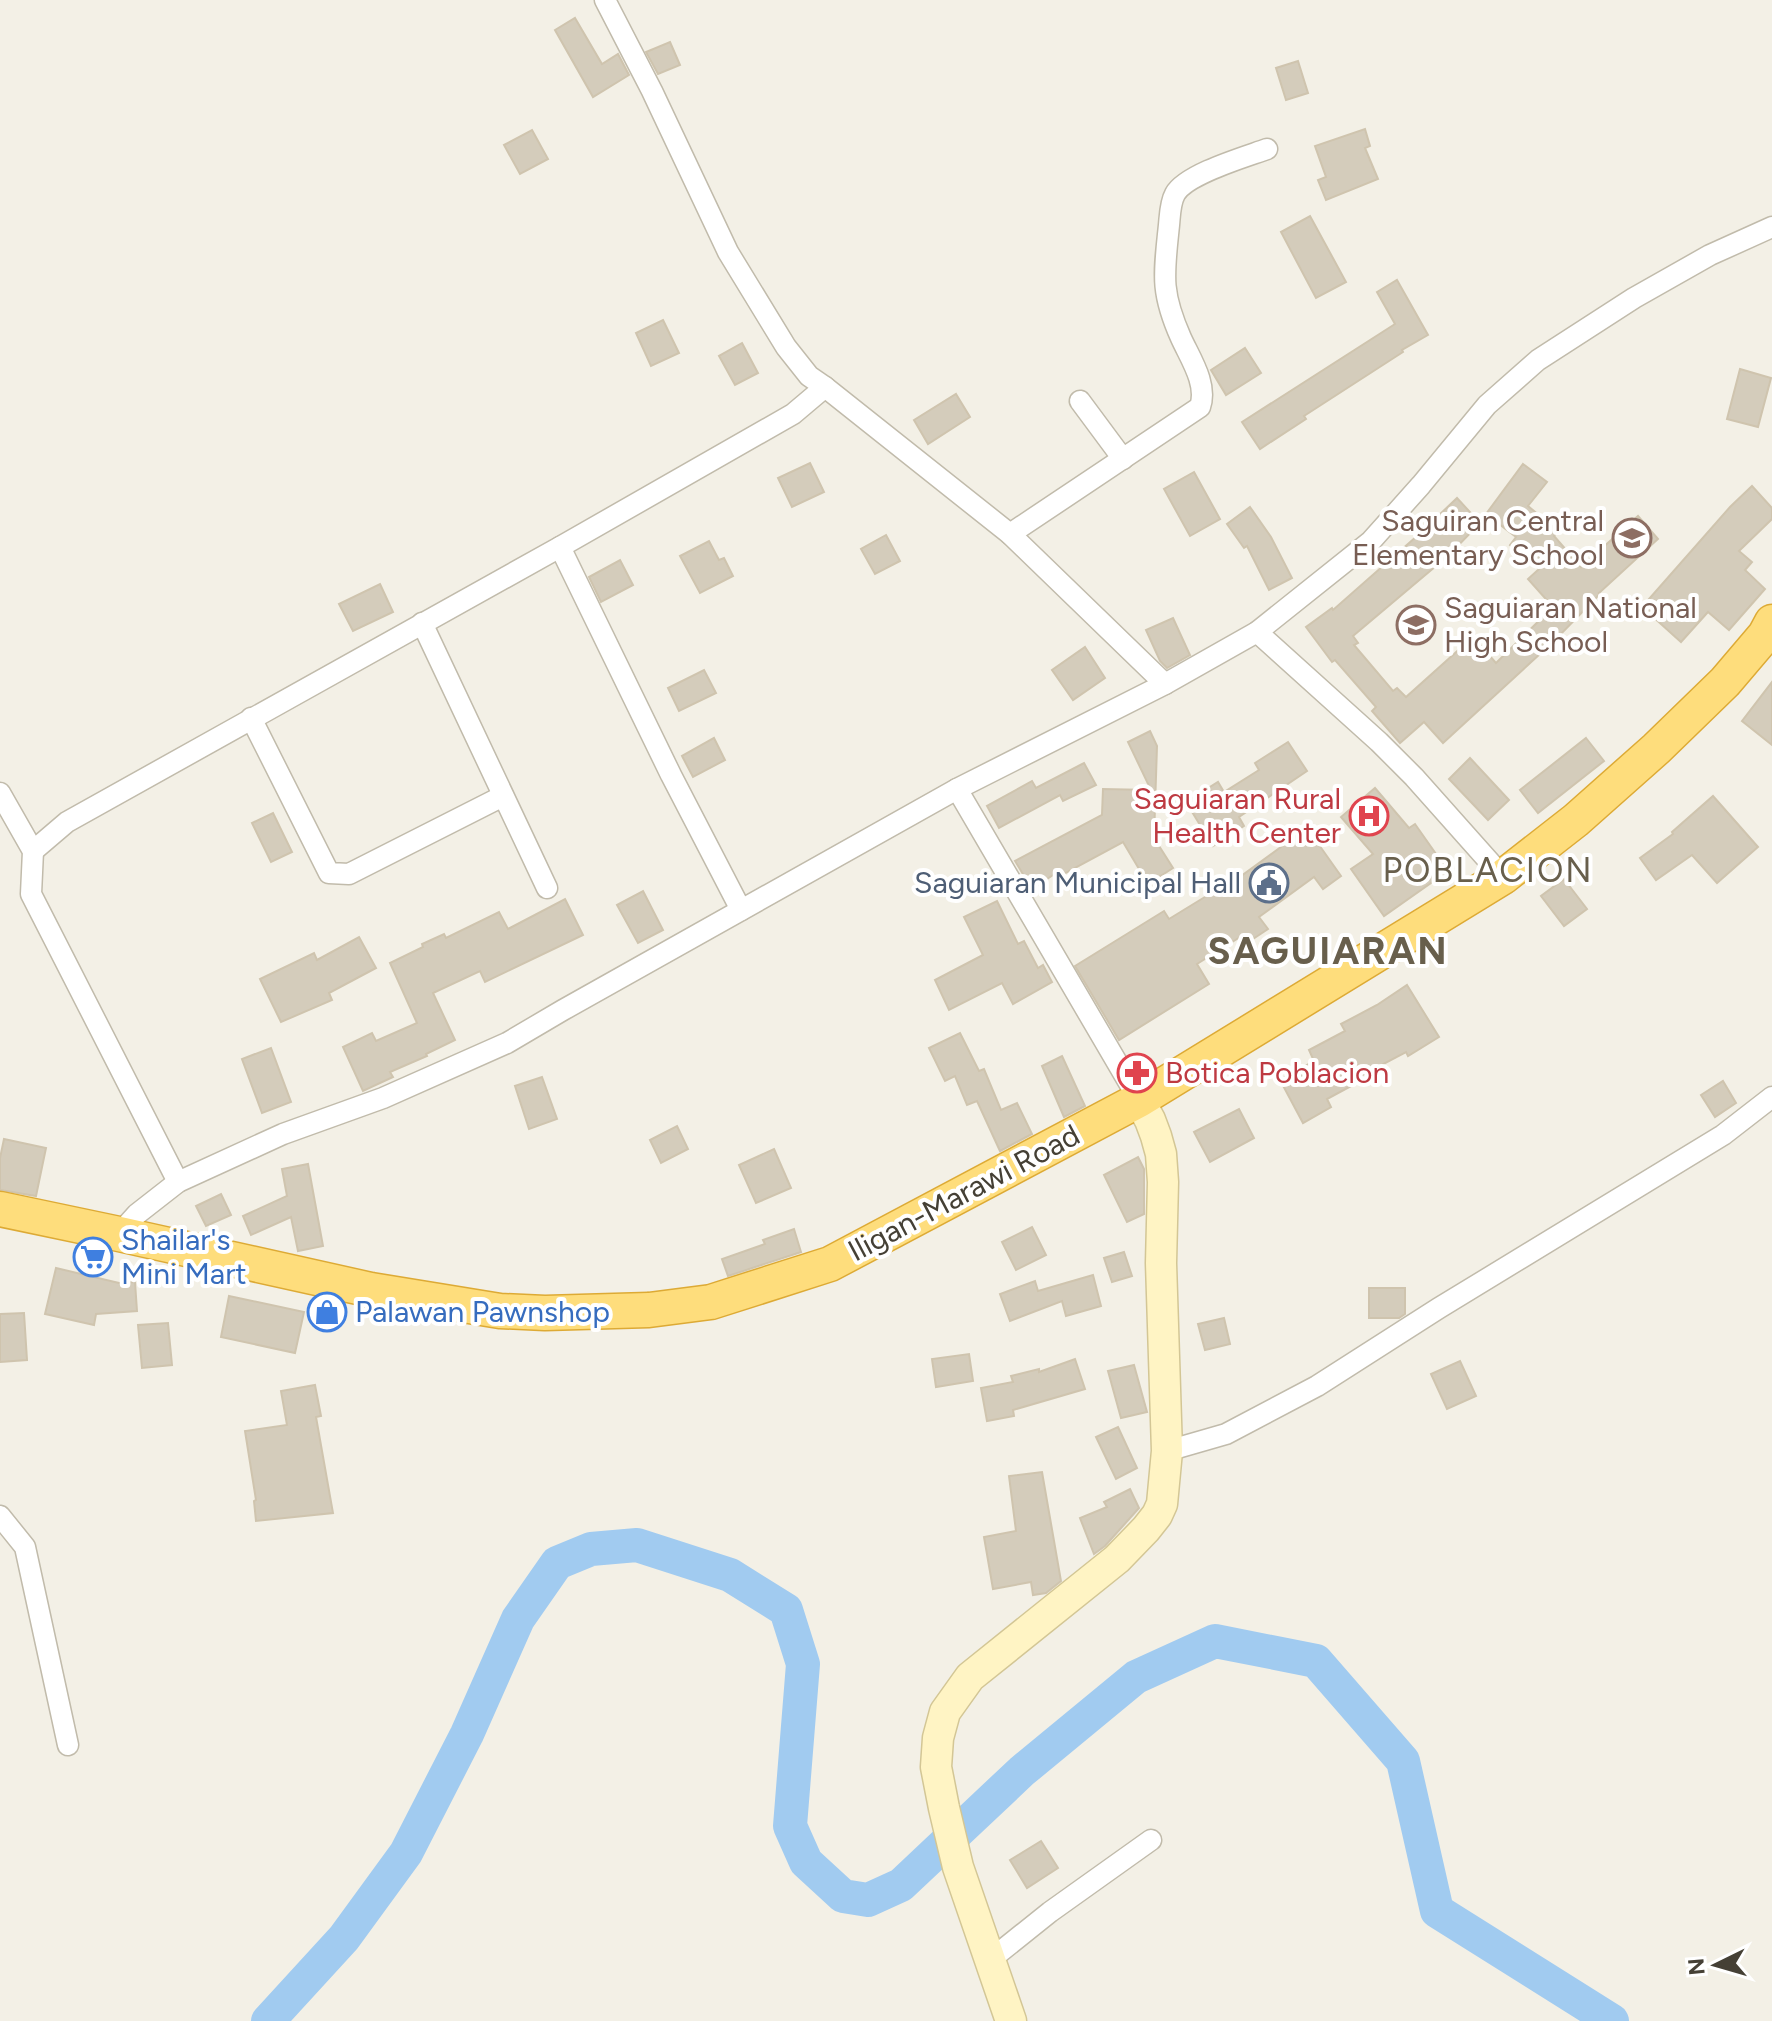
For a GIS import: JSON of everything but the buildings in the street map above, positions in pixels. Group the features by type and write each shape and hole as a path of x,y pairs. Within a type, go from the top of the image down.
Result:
{"highway":[{"name":"Iligan-Marawi Road","path":"0,1209 371,1290 500,1311 649,1310 711,1302 830,1264 1139,1100 1503,877 1576,820 1656,749 1725,682 1765,635 1772,622"}],"main road":[{"path":"1011,2021 958,1867 936,1767 938,1738 945,1712 970,1677 1117,1559 1146,1529 1162,1504 1167,1451 1161,1263 1163,1182 1156,1136 1139,1100"}],"street":[{"path":"605,0 728,252 786,347 809,376 1010,534 1165,684"},
{"path":"1010,534 1200,407 1203,399 1201,381 1165,297 1163,277 1171,206 1175,194 1199,175 1267,149"},
{"path":"119,1234 137,1214 178,1182 283,1134 383,1098 507,1043 957,789 1165,684 1257,632 1371,541 1487,405 1538,360 1647,290 1710,255 1772,227"},
{"path":"33,851 67,822 793,414 825,387"},
{"path":"1080,401 1123,459"},
{"path":"560,547 671,775 741,910"},
{"path":"422,623 547,888"},
{"path":"1257,632 1406,768 1503,877"},
{"path":"251,718 329,873 349,874 503,796"},
{"path":"957,789 1139,1100"},
{"path":"0,793 33,851 31,894 178,1182"},
{"path":"1167,1451 1226,1434 1317,1386 1723,1135 1772,1097"},
{"path":"0,1516 25,1547 68,1745"},
{"path":"990,1960 1050,1912 1151,1840"}],"waterway":[{"path":"268,2021 344,1938 406,1853 467,1734 518,1619 557,1563 591,1549 637,1545 730,1575 786,1610 803,1664 790,1826 806,1862 843,1896 868,1900 901,1885 1022,1771 1136,1677 1215,1641 1316,1661 1403,1761 1437,1911 1612,2021"}],"place":[{"name":"Saguiran Central Elementary School","path":"1632,538"},
{"name":"Saguiaran National High School","path":"1416,625"},
{"name":"Saguiaran Rural Health Center","path":"1369,816"},
{"name":"Saguiaran Municipal Hall","path":"1269,883"},
{"name":"Botica Poblacion","path":"1137,1073"},
{"name":"Shailar's Mini Mart","path":"93,1257"},
{"name":"Palawan Pawnshop","path":"327,1312"}],"district":[{"name":"POBLACION","path":"1488,870"},
{"name":"SAGUIARAN","path":"1328,951"}]}
